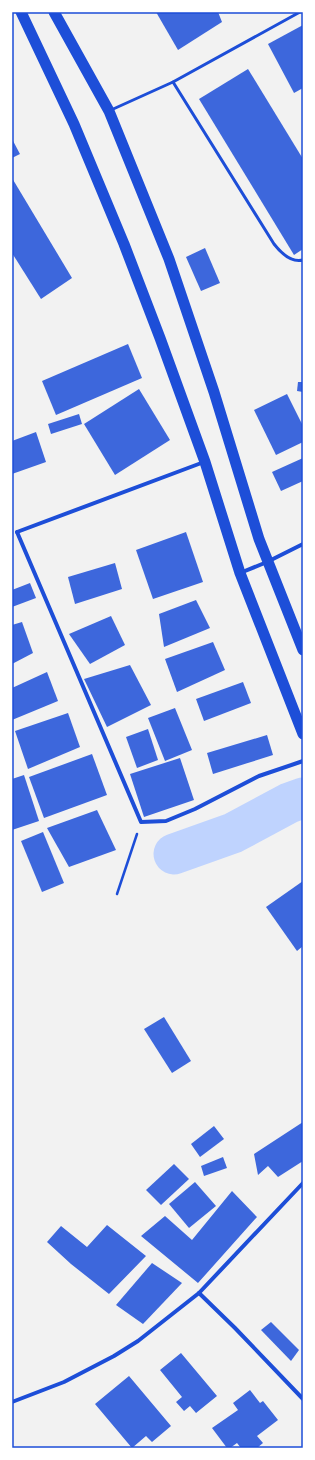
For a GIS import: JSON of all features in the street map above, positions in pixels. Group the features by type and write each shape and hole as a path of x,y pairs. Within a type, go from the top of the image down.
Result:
{"highway":[{"path":"21,12 74,124 121,237 160,338 205,462 240,573 303,734"},
{"path":"54,12 109,111 168,258 214,392 267,562 303,650"}],"street":[{"path":"17,532 205,462"},
{"path":"12,529 17,532 141,822 166,821 195,810 259,776 303,761"},
{"path":"240,573 267,562 303,544"},
{"path":"12,1402 64,1382 114,1356 138,1341 199,1293 303,1183"},
{"path":"199,1293 303,1399"}],"lane":[{"path":"109,111 173,82 300,12"},
{"path":"173,82 274,244 280,252 288,257 298,261 303,260"}],"path":[{"path":"117,894 141,822"}],"building":[{"path":"156,12 218,12 222,22 178,50"},
{"path":"303,25 303,88 294,93 268,44"},
{"path":"248,69 303,159 303,249 294,255 199,99"},
{"path":"12,139 20,154 12,158"},
{"path":"12,178 72,278 41,299 12,253"},
{"path":"205,248 220,283 201,291 186,257"},
{"path":"128,344 142,378 56,415 42,381"},
{"path":"298,382 303,382 303,392 297,391"},
{"path":"139,389 170,440 115,475 84,424"},
{"path":"287,394 303,426 303,442 276,455 254,410"},
{"path":"79,414 82,424 51,434 48,424"},
{"path":"36,432 46,462 12,474 12,441"},
{"path":"303,458 303,481 281,491 272,472"},
{"path":"186,532 203,582 153,599 136,550"},
{"path":"115,563 122,589 75,604 68,577"},
{"path":"30,583 36,598 12,607 12,590"},
{"path":"196,600 210,628 164,647 159,614"},
{"path":"111,616 125,645 90,664 69,634"},
{"path":"22,622 33,653 12,664 12,625"},
{"path":"213,642 225,670 177,692 165,659"},
{"path":"130,665 151,705 107,727 84,679"},
{"path":"47,672 58,701 12,720 12,688"},
{"path":"243,682 251,703 204,721 196,699"},
{"path":"175,708 192,750 165,761 148,718"},
{"path":"68,713 80,747 28,769 15,731"},
{"path":"148,729 158,760 137,768 126,737"},
{"path":"267,735 273,755 213,774 207,753"},
{"path":"92,754 107,795 44,818 29,777"},
{"path":"180,758 194,800 144,817 130,774"},
{"path":"24,775 39,821 12,830 12,779"},
{"path":"97,810 116,850 69,867 47,828"},
{"path":"43,832 64,883 42,892 21,841"},
{"path":"303,881 303,946 297,951 266,907"},
{"path":"164,1017 191,1061 172,1073 144,1029"},
{"path":"303,1122 303,1161 278,1177 268,1166 258,1175 254,1154"},
{"path":"214,1126 224,1139 200,1157 191,1144"},
{"path":"223,1157 227,1168 204,1176 201,1166"},
{"path":"174,1164 189,1179 161,1205 146,1190"},
{"path":"195,1182 216,1206 189,1228 169,1204"},
{"path":"232,1191 257,1217 198,1283 141,1236 165,1216 192,1240"},
{"path":"107,1225 146,1256 109,1294 71,1264 47,1242 61,1226 87,1247"},
{"path":"152,1263 182,1283 143,1324 116,1305"},
{"path":"271,1322 299,1350 291,1361 261,1330"},
{"path":"181,1353 217,1396 196,1413 190,1406 184,1411 176,1402 182,1397 160,1370"},
{"path":"129,1376 171,1426 152,1442 146,1436 132,1448 95,1404"},
{"path":"250,1390 260,1403 263,1401 278,1420 257,1436 263,1443 257,1448 241,1448 237,1443 230,1448 227,1448 212,1428 238,1410 233,1403"}],"waterway":[{"path":"174,854 233,833 289,803 303,798"}]}
